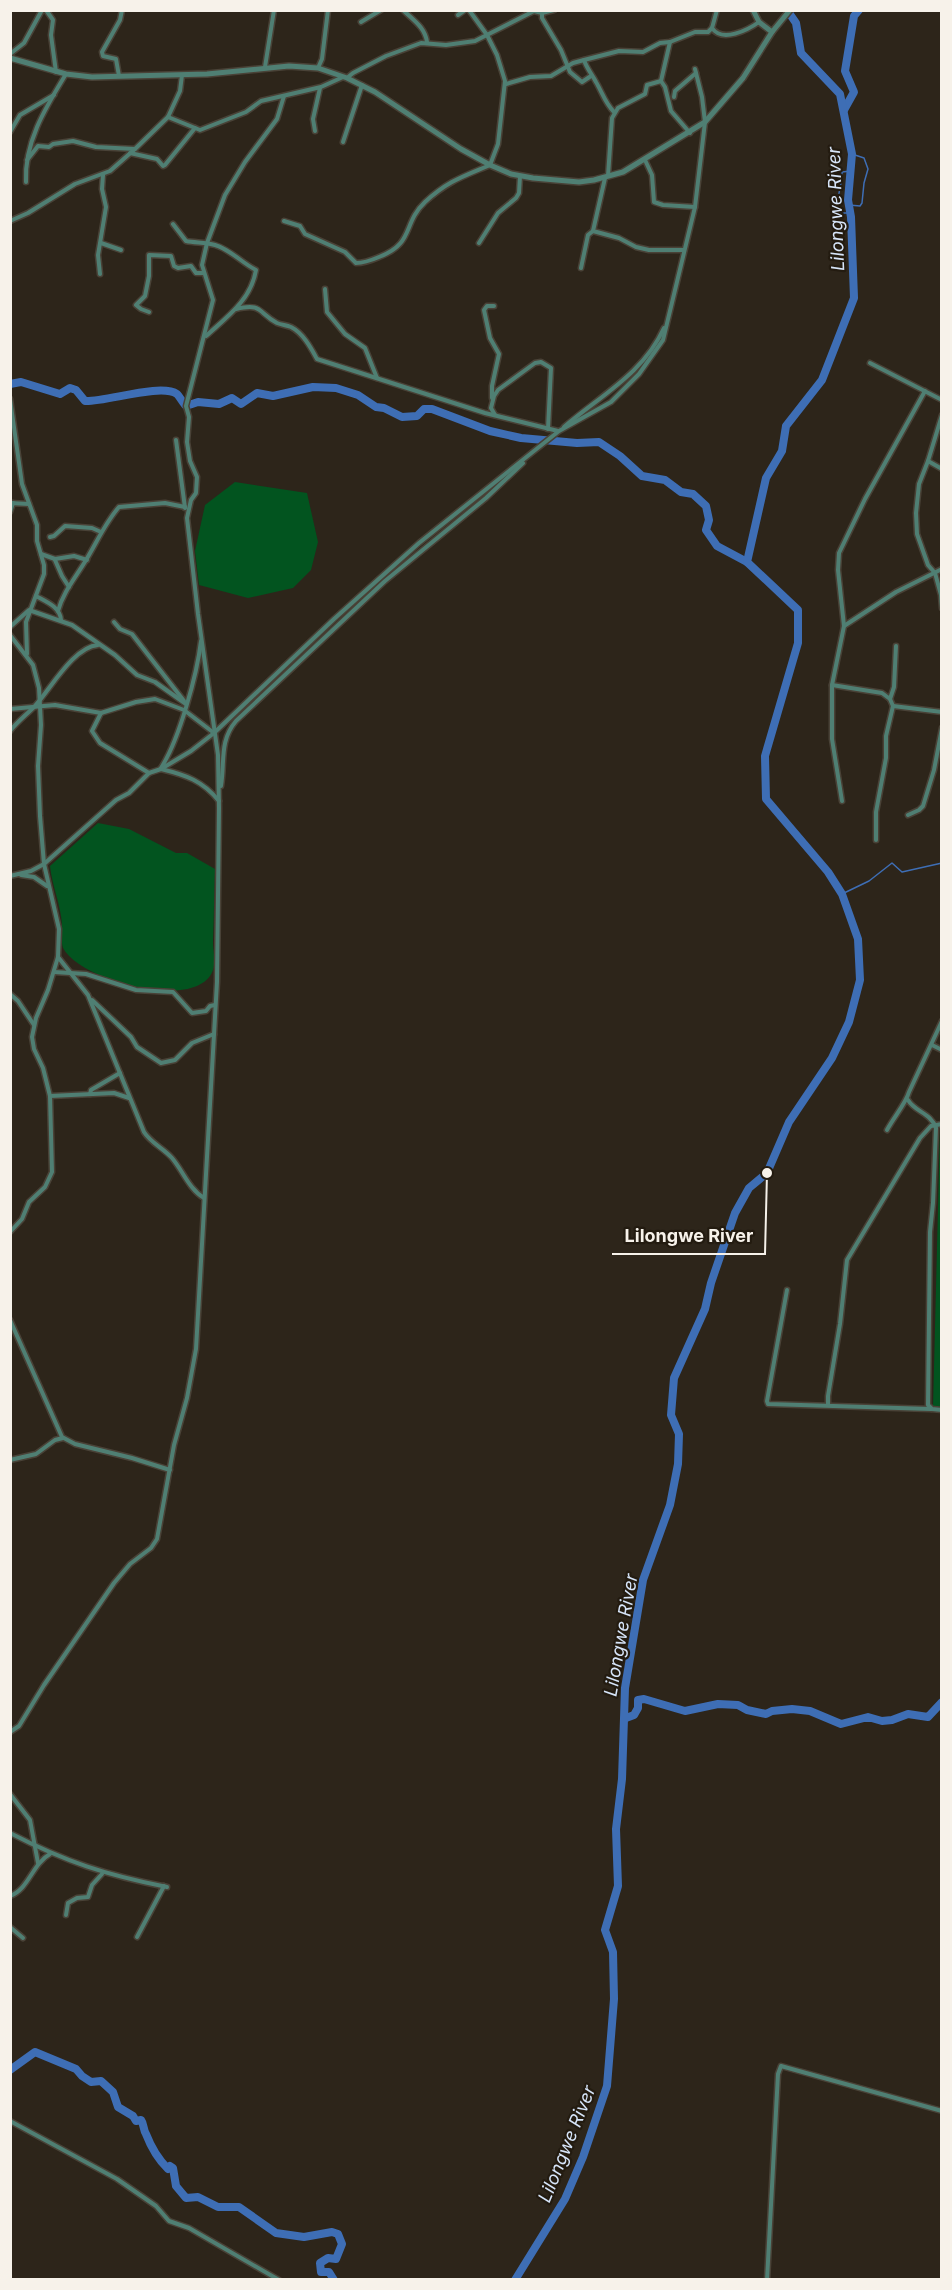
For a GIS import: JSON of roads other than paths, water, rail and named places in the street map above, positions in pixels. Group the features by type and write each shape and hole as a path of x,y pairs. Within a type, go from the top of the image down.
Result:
{"street":[{"path":"56,72 51,35 53,20 44,10 24,43 10,56 56,72 66,74 183,75 265,67 318,68 363,85 490,165 520,176 579,182 624,171 705,122 742,78 772,32 790,10"},
{"path":"119,76 116,58 103,56 102,52 120,20 122,10"},
{"path":"265,67 274,10"},
{"path":"318,68 322,59 328,10"},
{"path":"361,22 381,10"},
{"path":"403,10 422,27 427,42"},
{"path":"284,220 300,226 305,234 345,252 357,263 371,261 399,246 406,236 414,214 451,181 490,165 498,144 506,84 497,55 487,35 467,10 458,15"},
{"path":"168,117 200,130 246,112 261,101 321,87 346,78 386,56 427,42 446,45 461,44 487,35 534,11 542,13 555,10"},
{"path":"506,84 530,77 551,76 573,63 584,60 619,51 643,52 660,43 670,42 695,32 708,32 712,28 717,10"},
{"path":"753,10 759,22 772,32"},
{"path":"542,13 542,18 561,50 572,76 582,82 591,76"},
{"path":"712,28 716,33 728,35 743,31 759,22"},
{"path":"670,42 661,81 665,87 671,111 690,133"},
{"path":"584,60 601,95 614,112"},
{"path":"236,309 252,306 258,308 275,322 296,331 313,348 317,359 496,415 559,431 611,402 628,387 660,347 695,207 705,122 702,97 695,71 675,91 674,97"},
{"path":"26,182 27,160 37,124 66,74"},
{"path":"10,221 28,213 75,184 103,175 135,150 168,117 180,91 183,75"},
{"path":"581,268 588,235 593,231 607,177 614,112 645,94 647,85 661,81"},
{"path":"343,142 363,85"},
{"path":"315,131 313,119 318,90 321,87"},
{"path":"10,132 20,116 54,95"},
{"path":"187,518 196,493 197,477 190,461 187,442 189,417 186,406 194,379 195,363 205,336 213,300 203,273 203,259 225,195 245,162 277,118 284,96"},
{"path":"130,153 158,159 163,166 195,128"},
{"path":"27,160 38,146 49,147 53,144 73,141 96,147 135,150"},
{"path":"645,160 652,175 654,202 663,205 695,207"},
{"path":"100,274 98,255 106,207 102,189 103,175"},
{"path":"479,243 498,213 516,198 519,193 520,176"},
{"path":"173,224 186,241 207,243 226,250 256,270 246,296 236,309 205,336"},
{"path":"593,231 649,250 684,250"},
{"path":"101,243 121,250"},
{"path":"149,312 136,305 145,297 149,276 149,255 171,256 174,266 178,268 191,266 196,273 203,273"},
{"path":"325,289 327,312 345,334 365,348 377,378"},
{"path":"494,306 487,306 484,309 490,338 499,354 492,386 491,408 496,415"},
{"path":"219,794 223,775 223,746 230,728 236,721 385,581 486,498 559,431 638,368 660,337 667,322"},
{"path":"492,401 503,385 535,363 542,362 551,368 553,374 549,392 548,429"},
{"path":"870,363 942,400"},
{"path":"842,801 832,745 832,685 844,626 838,570 841,546 925,391"},
{"path":"10,399 22,484 37,525 37,541 44,574 26,621 27,655"},
{"path":"942,415 917,491 917,534 926,560 934,573 941,595 942,608"},
{"path":"10,1732 19,1726 44,1685 114,1583 130,1564 154,1544 160,1531 170,1470 194,1363 214,1034 219,794 218,755 176,440"},
{"path":"10,876 44,864 116,800 129,793 149,773 161,769 214,734 326,626 420,543 539,449"},
{"path":"928,461 942,469"},
{"path":"58,611 69,586 87,560 101,532 121,506 165,502 185,507"},
{"path":"10,512 12,503 29,504"},
{"path":"50,537 66,526 92,528 101,532"},
{"path":"41,554 55,559 74,556 87,560"},
{"path":"55,559 69,586"},
{"path":"844,626 896,592 942,569"},
{"path":"36,596 50,603 58,611 61,620"},
{"path":"29,610 61,620 84,633 115,655 137,675 155,682 186,704"},
{"path":"10,627 29,610"},
{"path":"114,622 137,640 186,704"},
{"path":"10,635 27,655 36,672 41,699 38,766 44,864 59,929 58,957 32,1037 50,1096 52,1172 45,1186 29,1202 22,1218 10,1232"},
{"path":"161,769 186,704 198,659 201,637"},
{"path":"10,731 41,699 66,665 88,647 98,645"},
{"path":"890,699 894,687 896,646"},
{"path":"832,685 876,691 890,699 893,706 886,736 886,758 876,812 876,840"},
{"path":"12,707 66,706 101,713 136,702 155,699 184,710 214,734"},
{"path":"893,706 942,712"},
{"path":"101,713 92,731 96,739 149,773"},
{"path":"908,815 923,806 934,770 942,728"},
{"path":"161,769 198,781 208,787 219,801"},
{"path":"17,874 34,877 45,883 49,889"},
{"path":"58,957 88,994 131,1037 137,1047 161,1063 175,1060 192,1043 214,1034"},
{"path":"54,972 86,974 136,990 173,992 192,1013 206,1011 210,1006 215,1005"},
{"path":"10,994 18,1001 34,1026"},
{"path":"88,994 147,1137 174,1160 190,1185 204,1198"},
{"path":"887,1130 899,1108 908,1100 912,1086 942,1021"},
{"path":"932,1045 942,1050"},
{"path":"90,1094 91,1090 120,1073"},
{"path":"50,1096 114,1093 129,1098"},
{"path":"908,1100 913,1107 931,1118 934,1124 934,1186 928,1292 928,1405 932,1409"},
{"path":"828,1404 847,1260 920,1138 934,1124 942,1124"},
{"path":"787,1290 767,1401 772,1406 828,1404 942,1410"},
{"path":"10,1320 63,1438 75,1444 170,1470"},
{"path":"10,1460 36,1454 55,1440 63,1438"},
{"path":"10,1794 29,1816 38,1863"},
{"path":"10,1833 51,1854 103,1873 166,1886 137,1937"},
{"path":"10,1896 20,1891 38,1863 51,1854"},
{"path":"66,1915 68,1903 88,1897 92,1886 103,1873"},
{"path":"10,1928 23,1938"},
{"path":"767,2280 778,2074 781,2066 942,2111"},
{"path":"10,2121 124,2184 156,2206 173,2223 189,2228 279,2280"}],"waterway":[{"name":"Lilongwe River","path":"515,2280 565,2199 583,2157 607,2086 614,1999 613,1952 605,1930 618,1886 616,1829 622,1779 625,1688 643,1580 670,1505 678,1464 679,1434 671,1415 674,1378 705,1309 711,1283 735,1213 749,1188 767,1173 789,1122 832,1058 849,1022 860,980 858,939 842,894 828,872 766,799 765,756 798,643 798,610 747,562 766,478 782,451 786,426 822,380 854,298 851,217 848,200 852,154 840,94 801,53 796,23 787,10"},
{"path":"844,110 854,92 845,71 854,16 859,10"},
{"path":"849,205 860,206 862,203 868,169 864,158 852,154"},
{"path":"850,213 837,213 837,208 842,172 851,171"},
{"path":"10,384 21,382 60,394 70,388 76,390 85,401 169,391 177,394 186,406 198,402 219,404 232,398 241,404 257,393 273,396 313,387 336,388 358,395 376,407 384,408 402,417 417,416 424,409 432,409 490,431 521,438 577,443 599,442 620,456 642,476 665,480 681,492 693,494 706,506 709,520 706,530 717,546 747,562"},
{"path":"842,894 869,881 892,863 902,872 942,863"},
{"path":"626,1718 634,1715 638,1708 638,1700 644,1699 685,1711 718,1704 738,1705 747,1710 766,1714 772,1711 792,1709 810,1711 841,1724 868,1717 882,1721 908,1714 928,1717 942,1702"},
{"path":"10,2070 35,2052 76,2069 91,2082 101,2081 113,2092 118,2107 133,2116 136,2121 141,2120 161,2161 168,2169 170,2166 173,2168 176,2186 186,2198 198,2197 218,2207 239,2207 276,2233 304,2237 332,2232 338,2234 342,2244 336,2259 328,2258 320,2263 321,2272 329,2272 334,2280"}],"place":[{"name":"Lilongwe River","path":"767,1173"}]}
